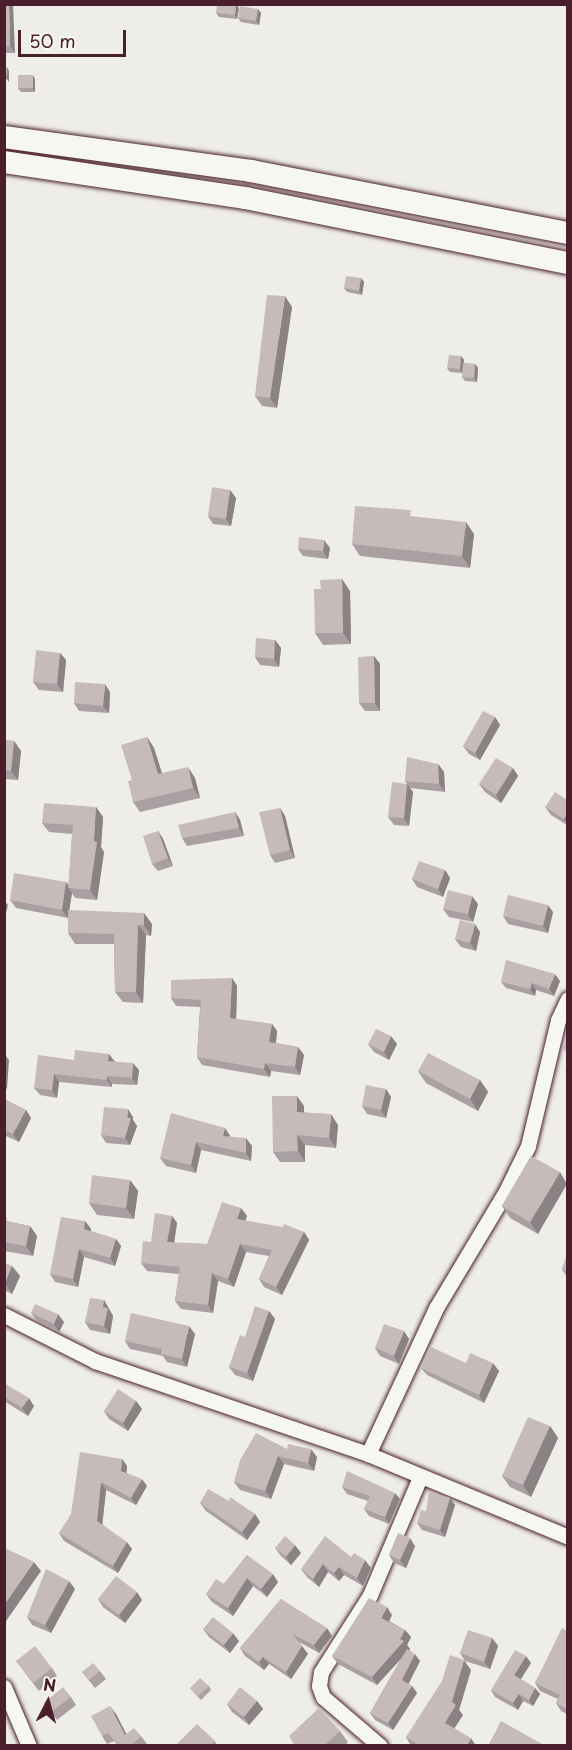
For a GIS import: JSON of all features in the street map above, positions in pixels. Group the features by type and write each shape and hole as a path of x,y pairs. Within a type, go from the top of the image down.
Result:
{"main road":[{"path":"4,137 251,171 567,233"},
{"path":"4,162 245,198 567,263"}],"street":[{"path":"368,1454 436,1308 506,1191 528,1146 558,1020 567,999"},
{"path":"4,1315 95,1361 368,1454 567,1537"},
{"path":"380,1746 323,1696 319,1686 321,1672 370,1595 420,1477"},
{"path":"4,1687 29,1746"}],"building":[{"path":"4,4 9,4 10,46 4,46"},
{"path":"217,4 236,4 235,15 216,13"},
{"path":"240,6 258,9 256,21 238,18"},
{"path":"4,66 7,67 6,78 4,78"},
{"path":"18,75 33,75 33,88 18,88"},
{"path":"346,276 361,278 359,291 344,288"},
{"path":"267,295 285,296 270,398 255,396"},
{"path":"449,355 461,356 460,369 447,368"},
{"path":"463,363 475,364 474,378 462,377"},
{"path":"212,487 230,490 226,519 208,516"},
{"path":"355,506 411,510 410,516 466,522 462,556 352,544"},
{"path":"299,537 324,540 323,551 298,549"},
{"path":"342,579 343,633 315,633 314,589 321,589 320,580"},
{"path":"256,638 275,640 274,659 255,657"},
{"path":"36,650 60,653 57,684 33,682"},
{"path":"374,656 375,703 359,703 358,657"},
{"path":"75,682 105,684 103,706 74,703"},
{"path":"483,711 495,717 475,753 463,746"},
{"path":"147,737 158,774 188,767 193,788 133,802 128,781 132,780 121,745"},
{"path":"4,740 14,741 11,771 4,770"},
{"path":"407,757 438,764 439,784 405,781"},
{"path":"496,758 513,768 496,795 479,784"},
{"path":"392,782 407,784 404,818 388,817"},
{"path":"555,792 567,800 567,813 564,819 545,807"},
{"path":"44,803 96,807 94,841 97,842 90,890 68,888 73,825 42,823"},
{"path":"280,808 290,850 270,855 259,812"},
{"path":"235,812 239,828 182,838 178,825"},
{"path":"158,831 168,858 152,864 143,836"},
{"path":"419,861 445,870 438,889 412,879"},
{"path":"14,873 66,882 62,910 10,900"},
{"path":"448,890 472,896 468,914 443,909"},
{"path":"508,895 548,905 543,926 503,916"},
{"path":"68,910 144,913 144,925 138,925 136,992 115,992 114,934 68,933"},
{"path":"460,920 475,924 470,943 455,939"},
{"path":"506,960 555,974 549,989 532,983 530,989 501,982"},
{"path":"232,978 230,1018 272,1024 269,1042 298,1047 295,1067 265,1063 264,1069 197,1057 201,1000 171,998 171,980"},
{"path":"376,1029 391,1036 384,1052 368,1044"},
{"path":"567,1036 567,1051 563,1050"},
{"path":"75,1050 109,1054 108,1061 133,1063 132,1078 107,1076 107,1080 54,1074 52,1090 34,1088 38,1055 74,1060"},
{"path":"428,1053 480,1080 470,1099 418,1071"},
{"path":"366,1085 386,1089 381,1110 362,1106"},
{"path":"272,1096 297,1096 297,1112 331,1114 329,1138 297,1135 298,1151 273,1152"},
{"path":"4,1099 26,1110 13,1134 4,1130"},
{"path":"104,1107 128,1109 127,1118 131,1118 125,1138 101,1135"},
{"path":"171,1113 225,1128 223,1136 246,1138 246,1153 196,1142 191,1165 160,1158"},
{"path":"531,1156 560,1172 530,1222 502,1206"},
{"path":"92,1175 130,1180 126,1208 89,1203"},
{"path":"222,1202 241,1208 237,1219 283,1227 284,1224 304,1232 276,1287 259,1279 272,1250 240,1244 228,1279 212,1273 208,1305 175,1301 180,1267 141,1263 143,1241 151,1242 155,1213 172,1216 167,1242 207,1244"},
{"path":"61,1217 85,1221 84,1229 116,1239 110,1258 79,1249 73,1279 50,1274"},
{"path":"4,1221 30,1226 26,1246 4,1242"},
{"path":"567,1255 567,1271 562,1269"},
{"path":"4,1263 12,1266 5,1283 4,1283"},
{"path":"90,1298 104,1300 103,1307 108,1308 104,1326 85,1322"},
{"path":"35,1304 58,1314 54,1324 31,1313"},
{"path":"255,1306 269,1311 247,1373 229,1367 240,1335 245,1337"},
{"path":"131,1313 189,1326 182,1359 161,1354 162,1349 125,1341"},
{"path":"384,1324 404,1331 394,1356 375,1348"},
{"path":"431,1347 466,1363 470,1353 493,1363 479,1395 421,1368"},
{"path":"4,1383 29,1398 22,1408 4,1397"},
{"path":"118,1389 136,1401 123,1423 104,1411"},
{"path":"528,1417 550,1426 523,1485 502,1476"},
{"path":"256,1433 287,1449 288,1444 311,1449 308,1463 278,1456 265,1491 234,1482 240,1460"},
{"path":"80,1452 122,1459 121,1471 142,1479 131,1498 101,1482 97,1521 127,1542 113,1566 59,1533 71,1514"},
{"path":"347,1471 395,1493 385,1517 364,1509 370,1496 342,1487"},
{"path":"208,1489 229,1501 230,1497 255,1514 242,1532 200,1503"},
{"path":"429,1492 450,1498 440,1530 417,1523 421,1510 426,1511"},
{"path":"398,1533 410,1538 400,1560 389,1555"},
{"path":"285,1536 295,1545 286,1557 275,1548"},
{"path":"325,1536 351,1557 354,1553 365,1560 357,1578 339,1567 334,1573 323,1564 313,1579 301,1569"},
{"path":"4,1549 34,1562 4,1605"},
{"path":"247,1555 273,1574 261,1589 247,1578 228,1608 206,1594 216,1579 224,1584"},
{"path":"46,1569 69,1581 45,1625 27,1617"},
{"path":"116,1576 137,1592 119,1615 98,1599"},
{"path":"369,1598 387,1607 381,1618 405,1630 400,1639 404,1641 372,1677 332,1656"},
{"path":"281,1599 327,1628 314,1645 292,1634 302,1646 286,1672 263,1657 259,1662 240,1648"},
{"path":"213,1617 233,1633 224,1645 203,1629"},
{"path":"562,1628 567,1631 567,1709 556,1703 560,1695 535,1683"},
{"path":"468,1630 492,1638 484,1662 460,1653"},
{"path":"35,1646 52,1668 34,1683 16,1661"},
{"path":"407,1649 415,1654 402,1680 412,1686 388,1723 370,1713"},
{"path":"515,1650 526,1656 514,1675 535,1688 529,1700 519,1694 513,1703 491,1690"},
{"path":"450,1655 464,1660 452,1702 456,1705 445,1723 471,1738 467,1746 420,1746 406,1737 442,1681"},
{"path":"93,1663 100,1671 89,1680 82,1672"},
{"path":"200,1678 209,1686 198,1696 190,1688"},
{"path":"63,1687 71,1697 51,1712 44,1703"},
{"path":"240,1687 257,1701 244,1717 227,1704"},
{"path":"110,1706 125,1735 134,1728 141,1736 131,1746 119,1746 108,1733 102,1736 91,1716"},
{"path":"319,1708 340,1731 324,1746 295,1746 289,1736"},
{"path":"501,1721 544,1746 493,1746 489,1744"},
{"path":"197,1724 215,1741 210,1746 175,1746"}]}
